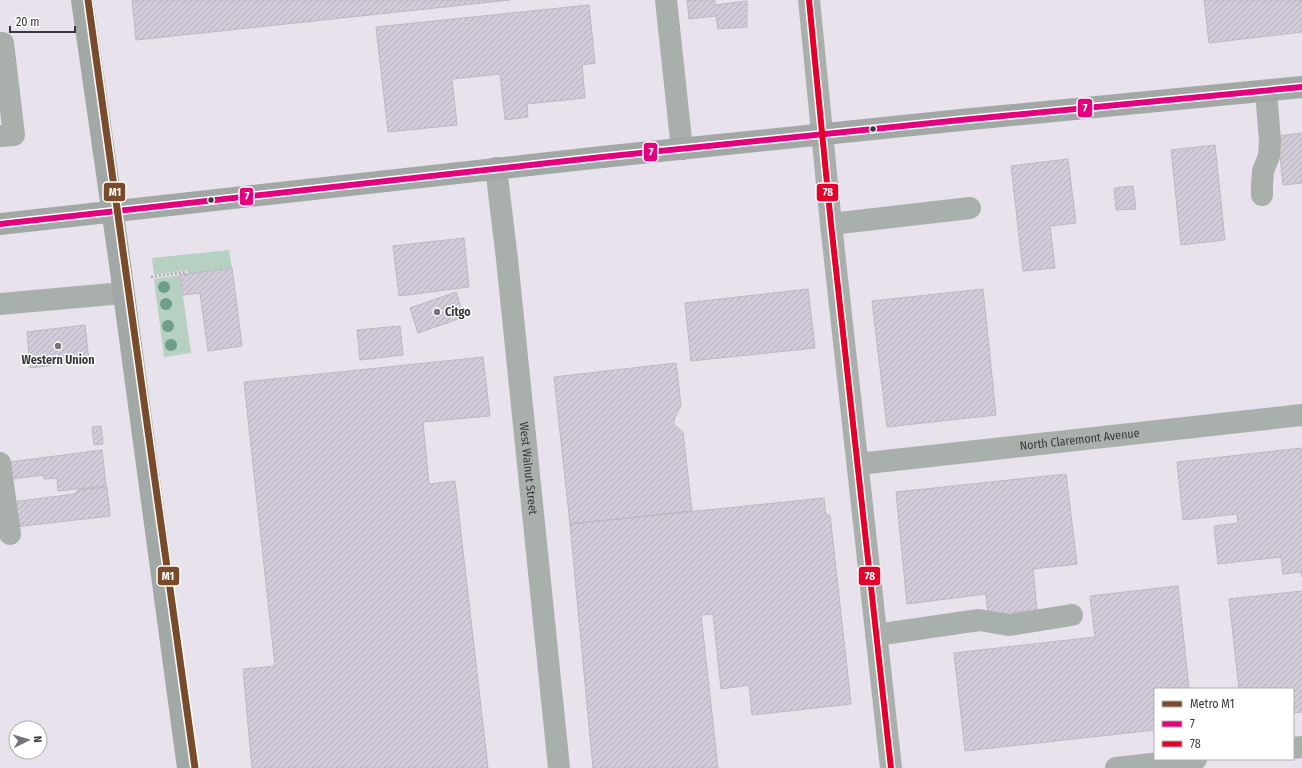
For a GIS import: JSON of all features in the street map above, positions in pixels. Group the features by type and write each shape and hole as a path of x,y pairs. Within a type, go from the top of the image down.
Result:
{"main road":[{"path":"82,0 188,768"},
{"path":"0,224 496,168 969,119 1302,87"}],"street":[{"path":"666,0 682,149"},
{"path":"809,0 822,134 891,768"},
{"path":"0,43 3,43 14,135 0,136"},
{"path":"1262,194 1263,171 1269,156 1270,141 1266,91"},
{"name":"West Walnut Street","path":"496,168 507,259 559,768"},
{"path":"832,224 970,208"},
{"path":"0,304 123,292"},
{"name":"North Claremont Avenue","path":"858,464 1302,415"},
{"path":"0,463 10,534"},
{"path":"876,635 979,620 1009,625 1072,616"},
{"path":"1116,768 1187,760"}],"path":[{"path":"151,277 185,272 185,275"}],"green space":[{"path":"229,250 232,268 188,274 187,270 154,275 152,258"},
{"path":"180,275 191,353 164,357 154,279"}],"building":[{"path":"132,0 510,0 136,40"},
{"path":"687,0 715,0 715,5 747,1 747,27 718,29 716,16 689,19"},
{"path":"1204,0 1302,0 1302,32 1209,43"},
{"path":"589,5 595,63 582,65 585,98 527,104 528,117 505,120 500,74 452,79 457,125 388,132 376,27"},
{"path":"1302,133 1302,183 1283,185 1278,136"},
{"path":"1215,145 1225,240 1181,245 1171,150"},
{"path":"1068,159 1076,223 1050,226 1055,268 1023,271 1011,166"},
{"path":"1133,186 1136,209 1116,210 1114,188"},
{"path":"464,238 469,287 399,296 393,246"},
{"path":"232,268 242,346 208,351 200,293 183,295 180,275"},
{"path":"808,289 815,348 691,361 685,303"},
{"path":"983,289 996,415 887,427 872,301"},
{"name":"Citgo","path":"456,292 464,317 418,333 410,308"},
{"name":"Western Union","path":"85,325 89,361 30,368 27,332"},
{"path":"400,326 403,355 360,360 357,330"},
{"path":"483,357 490,416 423,422 429,484 455,481 488,768 252,768 243,669 275,666 244,382"},
{"path":"676,363 681,405 674,420 674,425 683,432 692,511 570,524 554,377"},
{"path":"101,426 103,444 94,445 92,427"},
{"path":"1302,448 1302,577 1301,572 1283,574 1281,557 1218,564 1214,526 1238,523 1237,514 1183,520 1177,462"},
{"path":"102,450 106,486 58,491 57,478 44,479 44,475 11,479 9,462"},
{"path":"1066,474 1077,564 1033,569 1037,610 988,615 986,594 907,604 896,492"},
{"path":"107,487 110,516 15,527 12,502 75,494 78,490"},
{"path":"824,498 826,515 830,515 851,704 752,715 749,685 721,689 713,614 701,615 718,768 593,768 570,524"},
{"path":"1178,586 1189,688 1154,688 1154,730 965,751 954,653 1095,637 1090,596"},
{"path":"1302,591 1302,712 1294,713 1294,688 1239,688 1229,599"}],"metro line":[{"name":"M1","path":"88,0 195,768"}],"transit line":[{"name":"78","path":"809,0 831,224 891,768"},
{"name":"7","path":"0,224 602,157 1302,87"}],"place":[{"name":"Citgo","path":"437,312"},
{"name":"Western Union","path":"58,346"}]}
